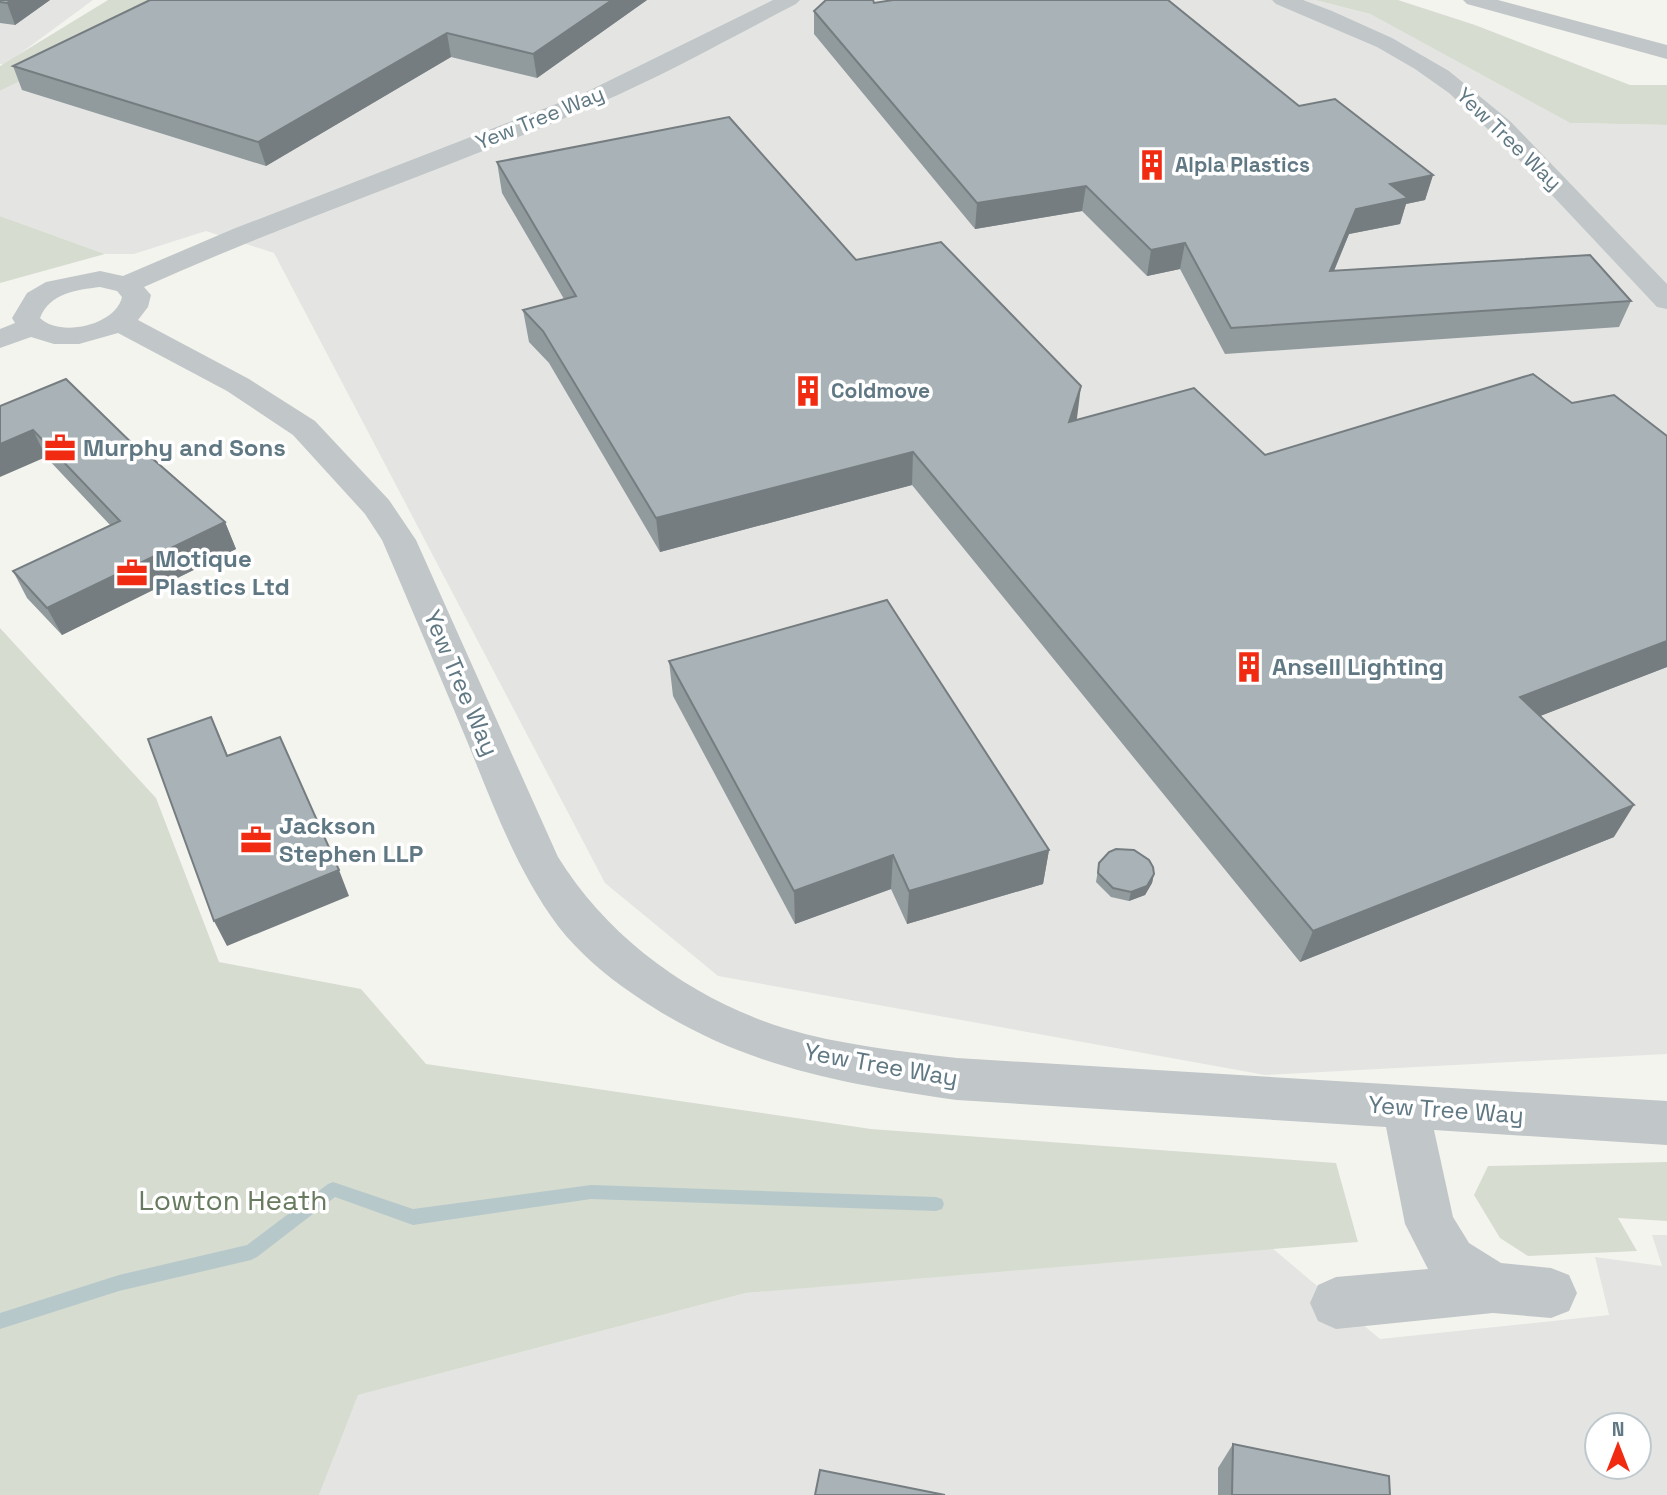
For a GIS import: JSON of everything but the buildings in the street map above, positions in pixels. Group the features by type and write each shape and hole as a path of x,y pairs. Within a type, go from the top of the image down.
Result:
{"street":[{"name":"Yew Tree Way","path":"789,0 698,49 588,100 225,241 124,303 88,334 70,336 40,332 31,327 26,318 29,309 50,290 84,280 116,280 124,303 238,385 304,428 377,507 399,540 523,828 555,888 594,937 654,986 734,1028 784,1048 846,1063 957,1079 1667,1124"},
{"name":"Yew Tree Way","path":"1283,0 1376,39 1451,84 1512,137 1667,300"},
{"path":"1474,0 1667,52"},
{"path":"1533,16 1551,0"},
{"path":"0,339 31,327"},
{"path":"1406,1108 1430,1224 1451,1259 1493,1288"},
{"path":"1336,1303 1493,1288 1551,1293"}],"shaded area":[{"path":"0,0 93,0 6,64 0,64"},
{"path":"184,0 1315,0 1370,14 1570,123 1667,125 1667,1054 1265,1075 718,976 605,883 274,253 206,231 134,254 105,254 0,216 0,91"},
{"path":"1652,1235 1667,1235 1667,1495 319,1495 357,1395 746,1293 1271,1247 1380,1339 1609,1315 1595,1257 1662,1266"}],"green space":[{"path":"108,0 184,0 0,91 0,66"},
{"path":"1315,0 1398,0 1475,25 1630,85 1667,85 1667,125 1570,123 1370,14"},
{"path":"0,216 105,254 0,283"},
{"name":"Lowton Heath","path":"0,628 156,798 219,962 361,989 426,1064 871,1129 1336,1163 1358,1242 746,1293 358,1395 319,1495 0,1495"},
{"path":"1667,1162 1667,1221 1618,1218 1637,1251 1528,1256 1500,1238 1474,1195 1488,1166"}],"waterway":[{"path":"0,1321 119,1283 251,1252 333,1189 413,1217 591,1192 936,1204"}],"place":[{"name":"Alpla Plastics","path":"1152,165"},
{"name":"Coldmove","path":"808,391"},
{"name":"Murphy and Sons","path":"60,448"},
{"name":"Motique Plastics Ltd","path":"132,573"},
{"name":"Ansell Lighting","path":"1249,667"},
{"name":"Jackson Stephen LLP","path":"256,840"}]}
